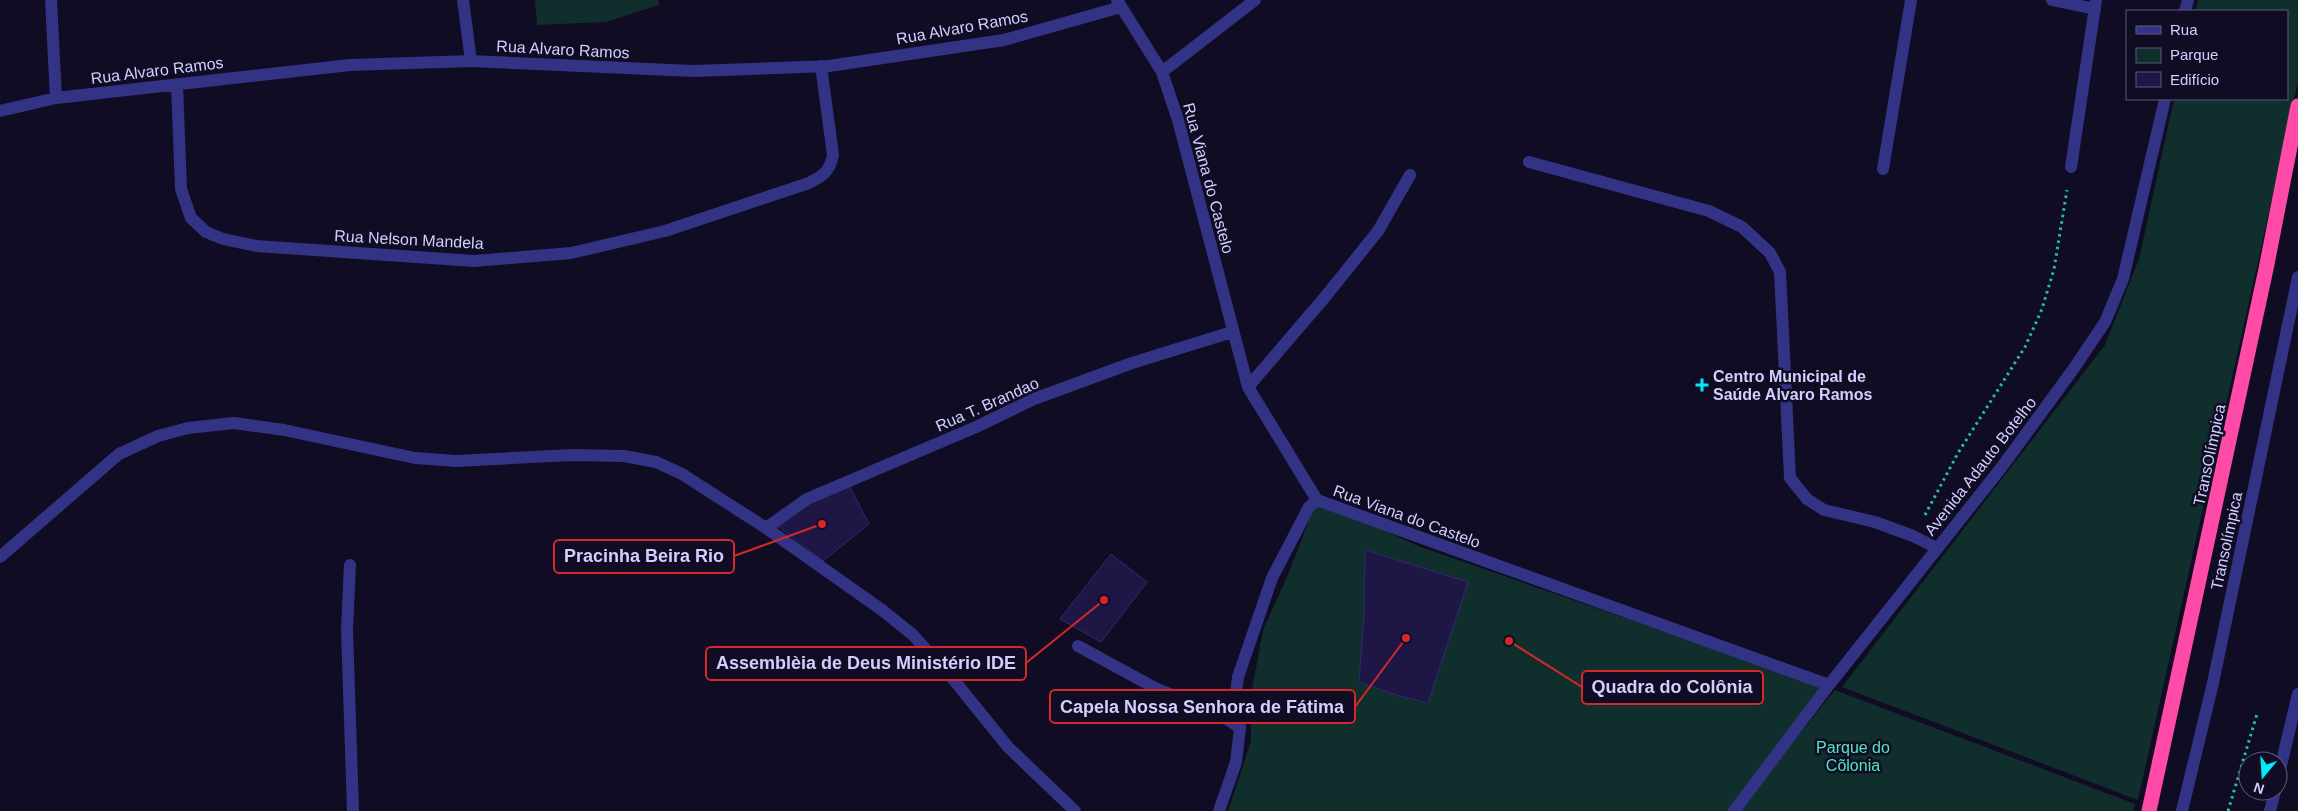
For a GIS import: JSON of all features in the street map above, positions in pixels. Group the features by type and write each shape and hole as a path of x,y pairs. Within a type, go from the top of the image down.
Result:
{"highway":[{"name":"TransOlímpica","path":"2149,811 2266,270 2298,106"}],"street":[{"path":"51,0 56,98"},
{"path":"463,0 471,61"},
{"path":"1162,72 1254,0"},
{"path":"1883,169 1911,0"},
{"path":"2052,0 2095,4 2070,167"},
{"name":"Rua Alvaro Ramos","path":"0,111 56,98 350,65 471,61 693,72 821,66 1004,40 1119,4"},
{"name":"Rua Viana do Castelo","path":"1119,4 1162,72 1178,120 1232,332 1248,387 1317,500 1829,685"},
{"name":"Rua Nelson Mandela","path":"177,84 181,189 191,218 206,232 224,240 256,246 474,261 571,253 665,231 809,183 824,175 831,167 833,156 821,66"},
{"name":"Avenida Adauto Botelho","path":"1734,811 1829,685 2001,468 2072,372 2105,322 2123,279 2165,100"},
{"path":"1529,162 1710,211 1742,227 1770,253 1780,272 1790,478 1808,499 1824,510 1874,522 1913,536 1937,548"},
{"path":"1248,387 1325,297 1378,231 1410,175"},
{"name":"Transolímpica","path":"2182,811 2213,683 2298,278"},
{"name":"Rua T. Brandao","path":"766,528 807,499 976,427 1034,399 1132,363 1232,332"},
{"path":"0,557 119,454 158,436 188,428 234,423 284,430 416,458 456,461 571,456 624,456 656,462 682,474 766,528 882,610 913,635 953,679 1008,747 1076,811"},
{"path":"1219,811 1236,762 1240,728 1235,701 1238,677 1272,578 1309,507 1317,500"},
{"path":"350,564 348,630 352,811"},
{"path":"1078,646 1157,690 1217,712 1240,728"},
{"path":"2284,751 2298,694"}],"path":[{"path":"1913,536 1958,453 2025,347 2042,309 2054,269 2070,167"},
{"path":"2228,811 2257,714"}],"green space":[{"path":"535,0 658,0 659,5 606,22 537,25"},
{"path":"2198,0 2298,0 2298,82 2138,800 1842,687 2105,345 2139,259 2174,100 2288,100 2288,10 2195,10"},
{"path":"1317,500 1418,546 1823,687 1728,811 1228,811 1251,741 1251,695 1263,630 1287,577"},
{"name":"Parque do Cõlonia","path":"1835,690 2135,804 2133,811 1738,811"}],"building":[{"path":"849,485 869,524 823,561 774,523 809,501"},
{"path":"1365,550 1468,582 1428,703 1399,696 1359,682 1364,616"},
{"path":"1111,554 1147,582 1101,642 1060,619"}],"place":[{"name":"Centro Municipal de Saúde Alvaro Ramos","path":"1702,385"},
{"name":"Pracinha Beira Rio","path":"822,524"},
{"name":"Assemblèia de Deus Ministério IDE","path":"1104,600"},
{"name":"Capela Nossa Senhora de Fátima","path":"1406,638"},
{"name":"Quadra do Colônia","path":"1509,641"}]}
